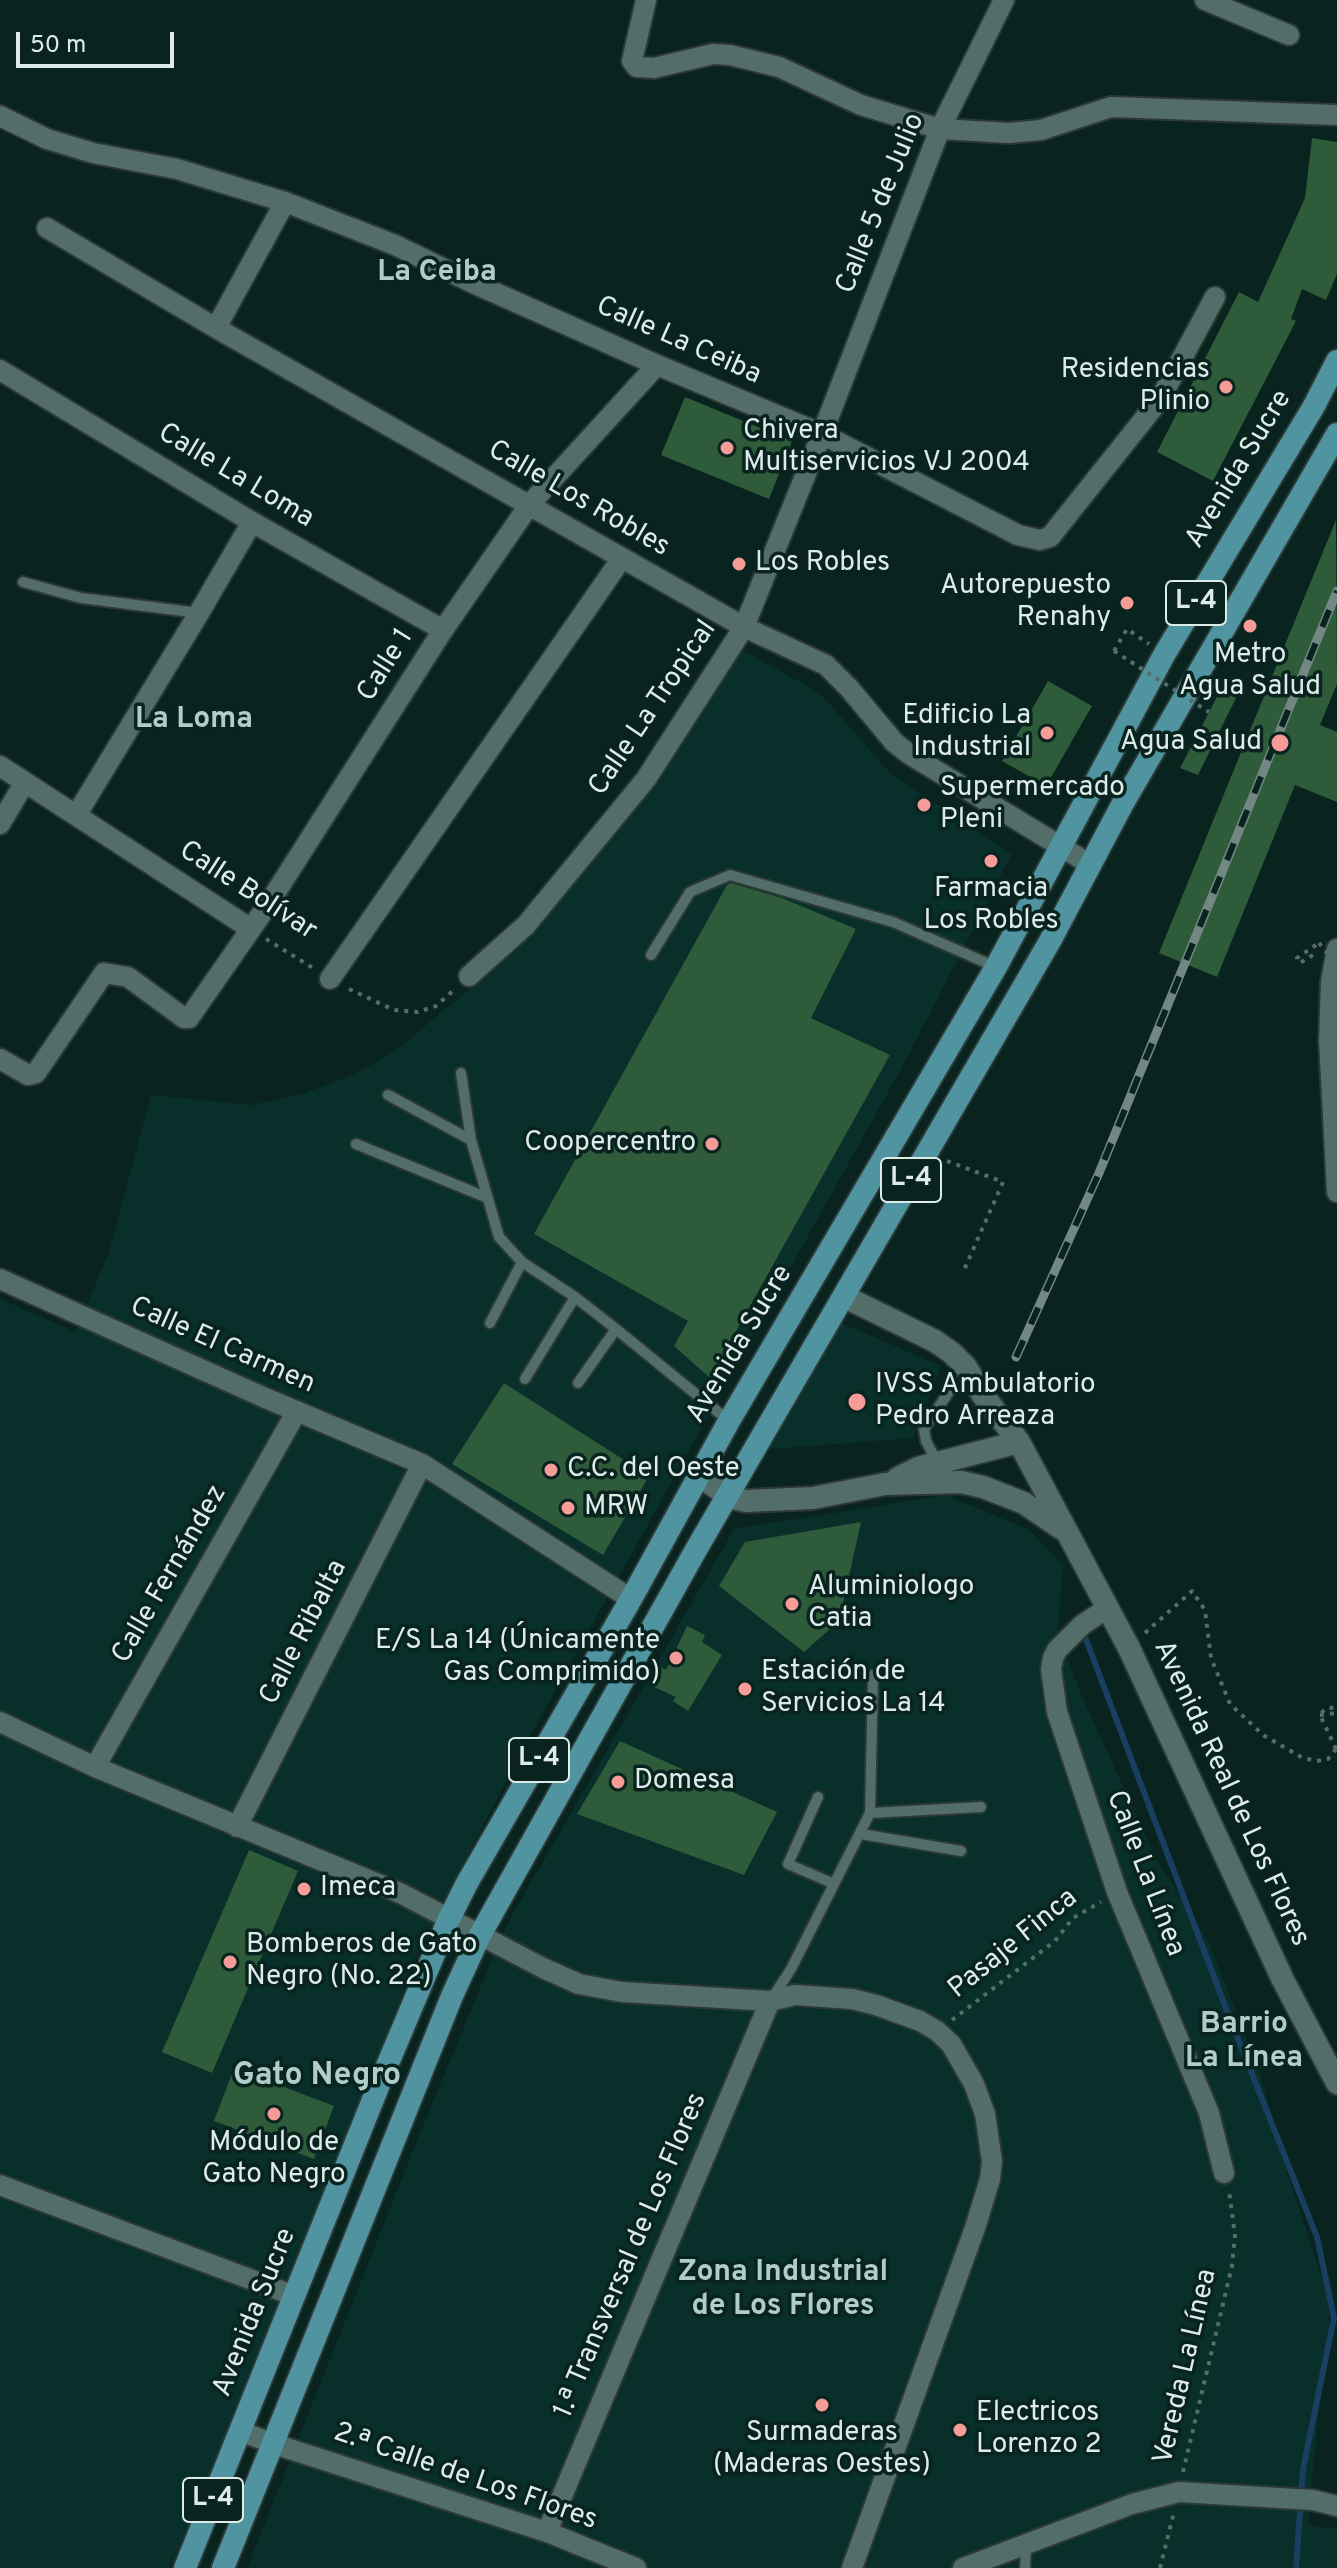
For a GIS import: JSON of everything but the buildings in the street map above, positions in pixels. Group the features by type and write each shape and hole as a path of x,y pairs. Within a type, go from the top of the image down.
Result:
{"main road":[{"name":"Avenida Sucre","path":"185,2568 448,1921 729,1421 996,967 1164,655 1300,430 1337,361"},
{"name":"L-4","path":"223,2568 452,1996 480,1935 729,1495 1050,941 1122,805 1337,434"}],"street":[{"path":"646,0 632,61 637,67 654,68 713,54 730,55 779,67 861,105 940,129 1009,133 1041,130 1111,107 1337,115"},
{"name":"Calle 5 de Julio","path":"822,434 940,129 1004,0"},
{"path":"1205,0 1289,35"},
{"name":"Calle La Ceiba","path":"0,116 58,143 177,169 285,202 395,245 657,365 822,434 1018,535 1040,540 1050,537 1160,399 1215,297"},
{"path":"216,328 285,202"},
{"name":"Calle Los Robles","path":"47,228 216,328 744,627 826,665 894,742 909,754 1091,865"},
{"name":"Calle 1","path":"0,1059 28,1075 36,1073 104,973 128,977 184,1018 189,1018 251,929 443,630 530,504 657,365"},
{"name":"Calle La Loma","path":"0,370 252,522 443,630"},
{"name":"Calle La Tropical","path":"469,976 526,925 637,790 706,690 744,627 822,434"},
{"path":"77,814 252,522"},
{"path":"330,979 622,558"},
{"name":"Calle Bolívar","path":"0,766 251,929"},
{"path":"0,824 25,782"},
{"path":"1324,948 1331,982 1329,1040 1337,1192"},
{"name":"Calle El Carmen","path":"0,1279 422,1464 631,1599"},
{"name":"Avenida Real de Los Flores","path":"845,1297 935,1341 952,1353 966,1367 1024,1452 1129,1648 1283,1980 1337,2083"},
{"name":"Calle Fernández","path":"95,1767 297,1411"},
{"path":"983,1487 1006,1485 1019,1475 1024,1452"},
{"name":"Avenida Real de Los Flores","path":"885,1484 918,1468 1024,1452"},
{"name":"Calle Ribalta","path":"237,1827 422,1464"},
{"name":"Avenida Real de Los Flores","path":"699,1476 732,1498 746,1501 813,1498 885,1484 961,1482 983,1487 1041,1512 1066,1532"},
{"name":"Calle La Línea","path":"1106,1609 1082,1625 1057,1650 1051,1669 1057,1712 1117,1892 1209,2113 1224,2173"},
{"path":"0,1722 95,1767 400,1893 448,1921 579,1984 601,1989 770,2001 795,1995 852,1999 897,2012 937,2031 951,2044 962,2060 985,2114 992,2161 990,2179 852,2568"},
{"name":"1.ª Transversal de Los Flores","path":"547,2532 770,2001"},
{"path":"0,2185 295,2296"},
{"name":"2.ª Calle de Los Flores","path":"240,2431 547,2532 636,2568"},
{"path":"963,2568 1132,2504 1179,2492 1313,2500 1337,2506"}],"lane":[{"path":"23,582 81,598 199,613"},
{"path":"651,955 690,892 730,875 893,922 996,967"},
{"path":"461,1073 471,1140 499,1237 522,1262 575,1297 729,1421"},
{"path":"388,1095 471,1140"},
{"path":"356,1144 488,1198"},
{"path":"490,1323 522,1262"},
{"path":"525,1379 575,1297"},
{"path":"578,1383 616,1329"},
{"path":"938,1464 926,1441 924,1429 952,1387"},
{"path":"770,2001 791,1969 870,1813 873,1675"},
{"path":"818,1797 788,1864 832,1883"},
{"path":"870,1813 981,1807"},
{"path":"861,1834 961,1851"},
{"path":"1025,2568 1026,2546"}],"path":[{"path":"1127,629 1114,651 1209,712"},
{"name":"Calle Bolívar","path":"251,929 330,979 394,1010 418,1012 436,1006 469,976"},
{"path":"1324,948 1300,963 1297,958 1324,948"},
{"path":"1324,948 1337,965"},
{"path":"926,1153 1003,1182 964,1270"},
{"path":"1129,1648 1192,1591 1205,1610 1211,1658 1230,1704 1263,1735 1303,1758 1317,1761 1328,1759 1336,1750 1320,1715"},
{"path":"1320,1715 1325,1709 1337,1707"},
{"path":"1320,1715 1337,1713"},
{"name":"Pasaje Finca","path":"937,2031 1055,1941 1073,1918 1117,1892"},
{"name":"Vereda La Línea","path":"1160,2568 1232,2266 1235,2235 1232,2202 1224,2173"}],"shaded area":[{"path":"742,650 820,693 892,775 1012,854 907,1058 533,1731 422,1942 254,2377 170,2568 0,2568 0,1299 75,1332 109,1252 151,1095 251,1105 299,1095 355,1074 395,1051 495,968 539,926 616,830"},
{"name":"IVSS Ambulatorio Pedro Arreaza","path":"835,1320 941,1366 913,1438 759,1450"},
{"path":"946,1495 1028,1529 1063,1565 1058,1631 1080,1692 1156,1858 1208,1941 1258,2067 1285,2165 1329,2300 1330,2334 1323,2366 1308,2525 1337,2529 1337,2568 247,2568 505,1928 734,1529"}],"waterway":[{"path":"1082,1629 1227,2011 1317,2237 1334,2318 1303,2469 1296,2568"}],"railway":[{"path":"1016,1357 1099,1173 1337,591"}],"place":[{"name":"Residencias Plinio","path":"1226,387"},
{"name":"Chivera Multiservicios VJ 2004","path":"727,448"},
{"name":"Los Robles","path":"739,564"},
{"name":"Autorepuesto Renahy","path":"1127,603"},
{"name":"Metro Agua Salud","path":"1250,626"},
{"name":"Edificio La Industrial","path":"1047,733"},
{"name":"Agua Salud","path":"1280,743"},
{"name":"Supermercado Pleni","path":"924,805"},
{"name":"Farmacia Los Robles","path":"991,861"},
{"name":"Coopercentro","path":"712,1144"},
{"name":"IVSS Ambulatorio Pedro Arreaza","path":"857,1402"},
{"name":"C.C. del Oeste","path":"551,1470"},
{"name":"MRW","path":"568,1508"},
{"name":"Aluminiologo Catia","path":"792,1604"},
{"name":"E/S La 14 (Únicamente Gas Comprimido)","path":"676,1658"},
{"name":"Estación de Servicios La 14","path":"745,1689"},
{"name":"Domesa","path":"618,1782"},
{"name":"Imeca","path":"304,1889"},
{"name":"Bomberos de Gato Negro (No. 22)","path":"230,1962"},
{"name":"Módulo de Gato Negro","path":"274,2114"},
{"name":"Surmaderas (Maderas Oestes)","path":"822,2405"},
{"name":"Electricos Lorenzo 2","path":"960,2430"}],"district":[{"name":"La Ceiba","path":"437,274"},
{"name":"La Loma","path":"194,721"},
{"name":"Barrio La Línea","path":"1244,2043"},
{"name":"Gato Negro","path":"317,2078"},
{"name":"Zona Industrial de Los Flores","path":"783,2291"}]}
